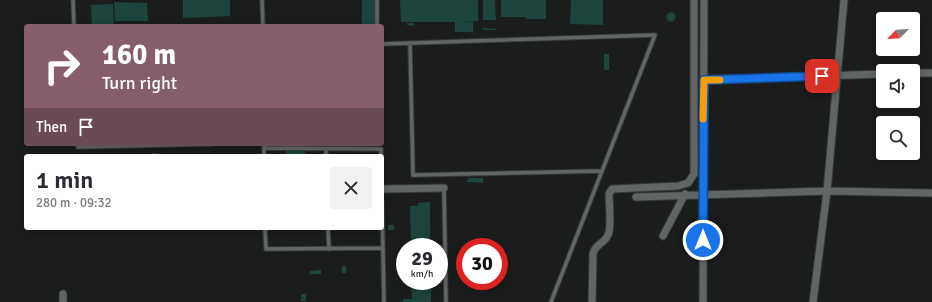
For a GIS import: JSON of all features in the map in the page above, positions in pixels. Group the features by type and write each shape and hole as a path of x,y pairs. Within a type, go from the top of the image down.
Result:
{"street":[{"path":"592,302 592,254 595,248 605,240 610,232 609,194 612,189 678,186 688,183 694,174 694,0"},
{"path":"703,302 704,0"},
{"path":"813,302 827,191 844,0"},
{"path":"920,73 932,73"},
{"path":"704,80 876,74"},
{"path":"384,189 444,188"},
{"path":"636,196 827,191 932,193"},
{"path":"663,236 686,194"},
{"path":"62,294 62,302"}],"lane":[{"path":"73,0 74,24"},
{"path":"262,0 262,24"},
{"path":"377,0 377,24"},
{"path":"384,44 655,35 551,302"},
{"path":"410,43 413,176 602,172"},
{"path":"78,146 123,146"},
{"path":"264,146 326,149 381,149 381,154"},
{"path":"326,149 326,154"},
{"path":"444,188 446,302"},
{"path":"265,230 266,249 383,248"},
{"path":"328,230 329,248"},
{"path":"383,230 384,302"}],"building":[{"path":"183,0 230,0 230,16 183,18"},
{"path":"362,0 376,0 376,24 362,24"},
{"path":"400,0 478,0 478,21 461,22 473,22 473,32 455,32 455,22 401,22"},
{"path":"483,0 495,0 496,20 483,20"},
{"path":"501,0 546,0 546,19 501,17"},
{"path":"571,0 603,0 603,25 570,24"},
{"path":"114,2 147,3 148,21 115,21"},
{"path":"113,4 114,24 92,24 91,5"},
{"path":"669,13 673,13 675,17 673,21 669,21 667,19 667,15"},
{"path":"407,23 414,23 414,26 407,25"},
{"path":"483,28 496,29 496,30 483,30"},
{"path":"604,54 609,54 609,70 604,70"},
{"path":"305,150 306,154 286,154 286,151"},
{"path":"469,178 483,178 483,183 466,182"},
{"path":"430,202 430,238 411,238 410,206 418,206 418,203"},
{"path":"388,225 394,225 394,230 388,230"},
{"path":"342,266 346,266 346,273 342,273"},
{"path":"321,270 321,274 310,274 310,271"},
{"path":"412,290 431,290 431,302 403,302 403,299 412,299"},
{"path":"301,294 306,294 306,301 301,301"}],"slow traffic":[{"path":"703,119 704,80 720,80"}],"route":[{"path":"703,240 704,80 822,76"}]}
